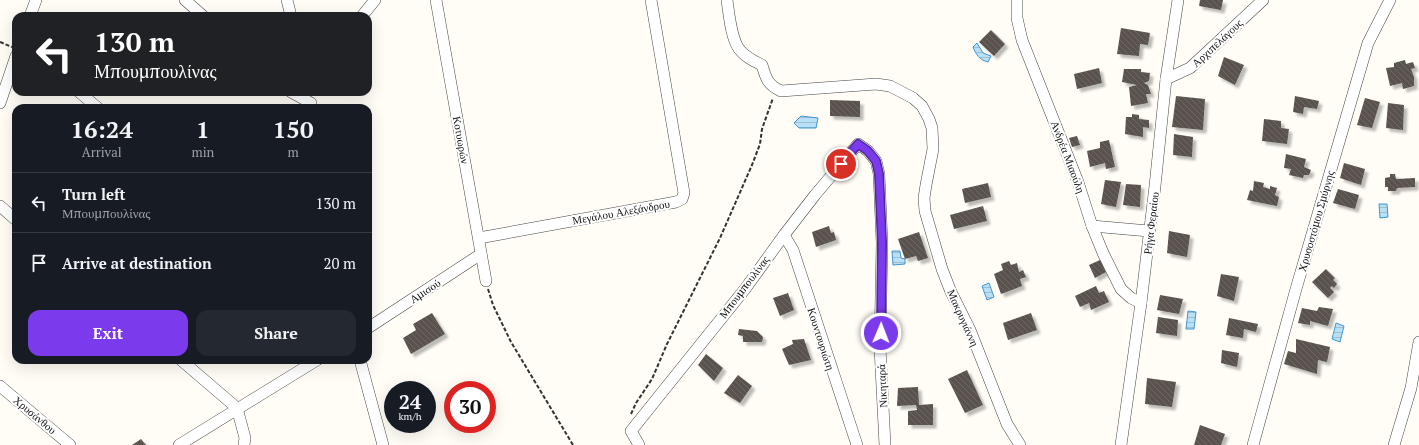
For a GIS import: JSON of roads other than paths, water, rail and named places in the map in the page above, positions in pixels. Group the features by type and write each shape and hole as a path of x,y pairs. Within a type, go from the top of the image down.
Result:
{"street":[{"path":"32,12 36,0"},
{"path":"185,0 198,12"},
{"path":"286,0 290,12"},
{"path":"365,12 375,0"},
{"name":"Κοτυωρών","path":"436,0 486,281"},
{"name":"Μεγάλου Αλεξάνδρου","path":"479,238 676,202 682,199 684,193 651,0"},
{"name":"Μακρυγιάννη","path":"727,0 734,36 738,48 745,55 762,65 766,78 773,87 781,91 876,84 890,86 913,98 922,106 929,118 932,128 933,149 924,198 925,211 942,268 951,292 970,330 1007,424 1020,445"},
{"name":"Ανδρέα Μιαούλη","path":"1017,0 1017,18 1022,40 1078,182 1092,226 1103,253 1121,289 1131,298 1141,303"},
{"name":"Ρήγα Φεραίου","path":"1121,445 1141,303 1166,79 1178,0"},
{"name":"Αρχιπελάγους","path":"1166,79 1190,68 1263,0"},
{"name":"Χρυσοστόμου Σμύρνης","path":"1253,445 1296,289 1368,43 1390,0"},
{"path":"0,103 12,68"},
{"path":"84,96 93,104"},
{"path":"297,96 309,104"},
{"name":"Μπουμπουλίνας","path":"639,445 631,431 745,289 815,195 858,144"},
{"name":"Νικηταρά","path":"858,144 868,151 876,161 879,174 882,243 880,348 885,445"},
{"path":"0,206 12,216"},
{"path":"1092,226 1149,231"},
{"name":"Κουντουριώτη","path":"784,235 793,250 857,445"},
{"name":"Αμισού","path":"372,325 481,254"},
{"path":"1394,445 1411,388 1419,342"},
{"path":"186,364 237,408 244,438 244,445"},
{"path":"179,445 310,364"},
{"path":"361,364 383,445"},
{"name":"Χρυσάνθου","path":"0,386 70,445"}],"water":[{"path":"977,43 983,53 991,56 988,62 979,57 975,52 973,47"},
{"path":"801,116 818,118 816,128 799,128 794,123"},
{"path":"1379,204 1387,204 1388,217 1380,218"},
{"path":"892,251 900,251 901,258 905,259 905,264 893,265"},
{"path":"989,283 994,297 987,300 982,286"},
{"path":"1188,311 1196,312 1194,329 1186,329"},
{"path":"1336,323 1344,326 1340,342 1332,339"}]}
